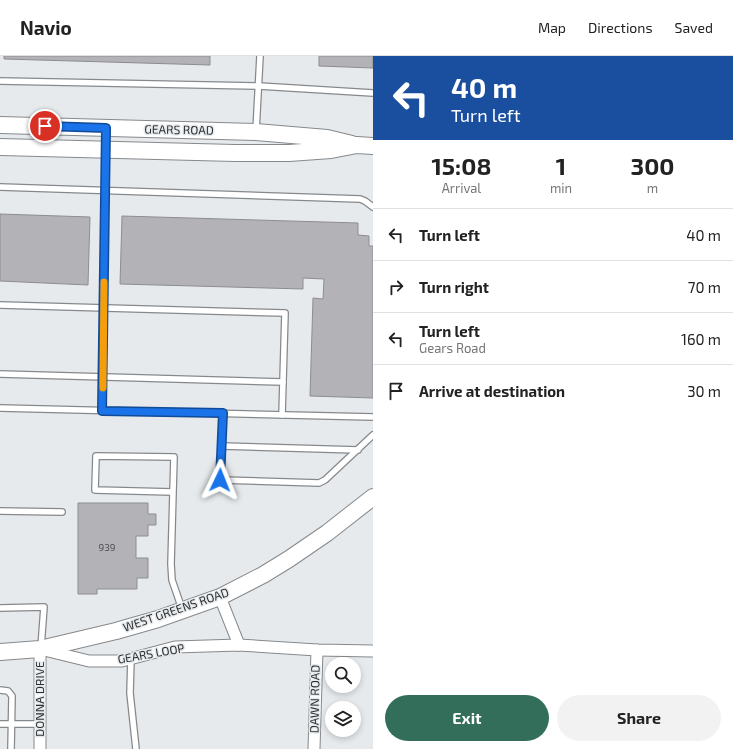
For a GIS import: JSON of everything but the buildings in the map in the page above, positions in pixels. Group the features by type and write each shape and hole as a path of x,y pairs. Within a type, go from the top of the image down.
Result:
{"street":[{"name":"GEARS ROAD","path":"0,125 256,132 327,138 357,145 373,146"},
{"path":"106,128 106,150"},
{"name":"GEARS ROAD","path":"0,148 235,154 331,150 357,145"},
{"name":"WEST GREENS ROAD","path":"0,652 40,649 116,631 182,611 220,597 263,575 289,559 373,497"},
{"path":"220,597 239,645"},
{"name":"GEARS LOOP","path":"40,649 88,661 122,661 175,647 239,645 316,650 373,651"},
{"name":"DONNA DRIVE","path":"40,649 40,749"},
{"name":"DAWN ROAD","path":"314,749 316,650"}],"lane":[{"path":"256,132 260,56"},
{"path":"0,81 259,86 373,93"},
{"path":"102,411 106,150"},
{"path":"0,187 360,199 373,207"},
{"path":"0,305 285,313 282,415"},
{"path":"0,374 283,382"},
{"path":"0,408 373,417"},
{"path":"223,413 220,480 313,483 325,480 373,435"},
{"path":"222,446 358,450"},
{"path":"173,492 95,490 96,456 174,457 171,564 172,580 182,611"},
{"path":"0,511 62,512"},
{"path":"0,608 44,607 40,649"},
{"path":"131,659 130,693 136,749"},
{"path":"0,690 8,691 12,696 11,749"},
{"path":"0,724 41,724"}],"slow traffic":[{"path":"103,388 104,282"}],"route":[{"path":"45,126 106,128 102,411 223,413 220,480"}]}
